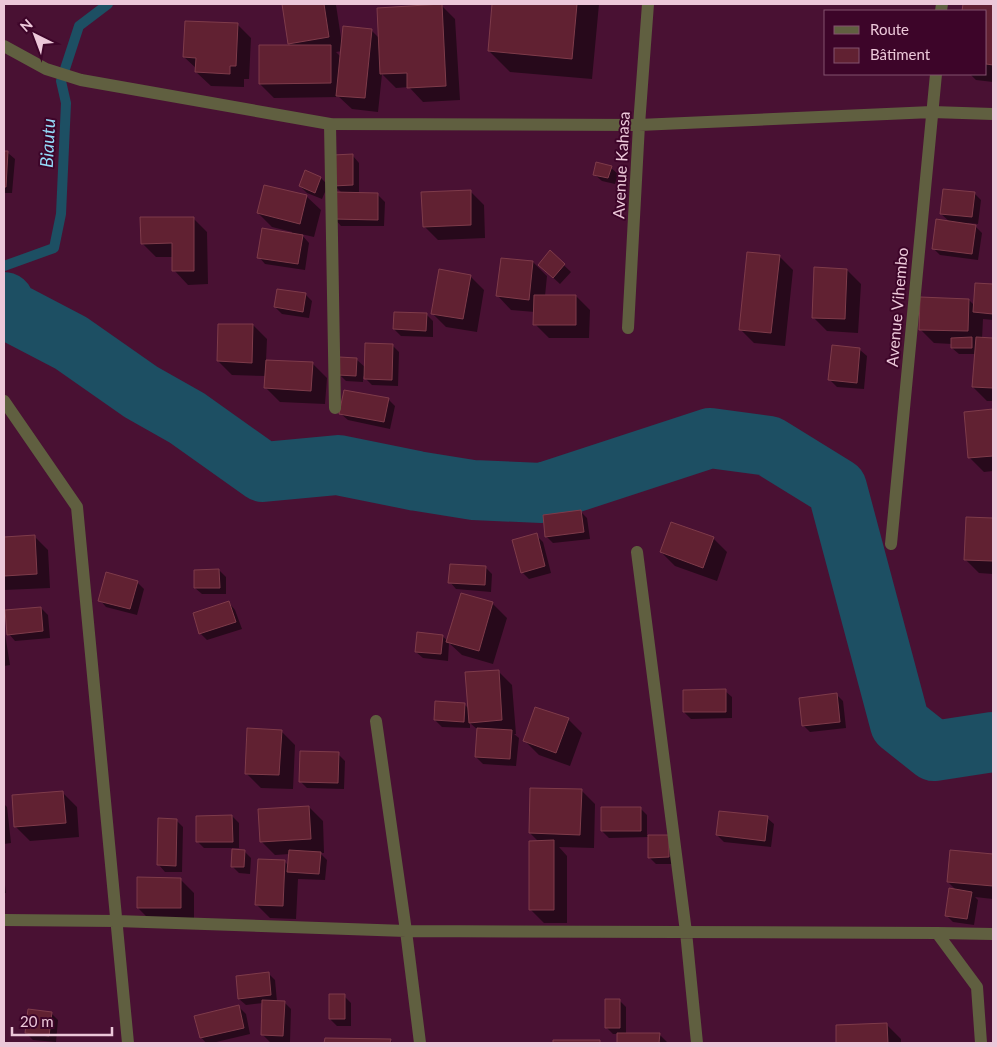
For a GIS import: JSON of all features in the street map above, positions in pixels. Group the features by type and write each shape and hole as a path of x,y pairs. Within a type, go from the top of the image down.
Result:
{"street":[{"name":"Avenue Kahasa","path":"628,328 638,125 648,4"},
{"path":"4,46 46,69 82,80 330,124 638,125 932,112 993,114"},
{"name":"Avenue Vihembo","path":"891,544 936,75"},
{"path":"330,124 334,408"},
{"path":"4,401 77,507 128,1043"},
{"path":"637,552 686,932 697,1043"},
{"path":"376,721 420,1043"},
{"path":"4,920 117,921 406,931 993,934"},
{"path":"937,933 977,987 981,1043"}],"building":[{"path":"282,4 324,4 329,37 288,44"},
{"path":"442,4 446,86 407,88 407,73 380,74 377,8"},
{"path":"492,4 577,4 572,59 488,51"},
{"path":"963,4 993,4 993,65 987,64 987,10 962,10"},
{"path":"185,21 238,23 236,66 230,66 230,74 195,72 196,58 183,57"},
{"path":"343,26 372,29 365,98 336,96"},
{"path":"259,45 331,45 331,83 259,84"},
{"path":"4,151 8,151 6,187 4,187"},
{"path":"353,154 353,185 333,186 333,155"},
{"path":"596,162 612,166 608,178 593,175"},
{"path":"305,170 321,177 315,193 299,186"},
{"path":"264,185 307,195 300,224 257,213"},
{"path":"943,189 975,192 972,217 940,214"},
{"path":"471,190 471,225 423,227 421,192"},
{"path":"334,192 378,193 378,220 333,219"},
{"path":"140,217 194,217 194,271 172,271 172,243 141,244"},
{"path":"936,219 976,225 972,254 932,249"},
{"path":"262,228 303,235 298,264 257,258"},
{"path":"550,250 565,264 553,278 538,265"},
{"path":"747,252 780,255 771,333 739,330"},
{"path":"501,258 533,261 529,300 496,296"},
{"path":"814,267 847,269 845,319 812,318"},
{"path":"439,269 471,275 463,319 431,314"},
{"path":"975,283 993,284 993,314 973,312"},
{"path":"277,289 306,293 303,312 274,307"},
{"path":"534,295 576,295 576,325 533,325"},
{"path":"920,297 969,299 968,331 919,330"},
{"path":"394,312 427,313 426,331 393,329"},
{"path":"218,324 253,324 252,363 217,361"},
{"path":"972,337 972,348 951,348 951,338"},
{"path":"976,337 993,338 993,388 972,387"},
{"path":"365,343 393,344 392,380 364,379"},
{"path":"832,345 860,348 857,383 828,380"},
{"path":"339,357 357,358 356,376 338,375"},
{"path":"266,360 313,362 311,391 264,388"},
{"path":"344,390 389,398 384,422 339,414"},
{"path":"993,409 993,456 968,458 964,412"},
{"path":"581,510 584,532 545,537 543,515"},
{"path":"966,517 993,518 993,561 964,560"},
{"path":"671,522 714,537 703,568 660,552"},
{"path":"537,533 545,566 521,573 512,540"},
{"path":"35,535 37,574 4,576 4,537"},
{"path":"450,564 486,566 485,585 448,583"},
{"path":"219,569 220,588 194,588 194,570"},
{"path":"106,572 138,581 130,609 98,601"},
{"path":"461,593 493,602 479,651 446,642"},
{"path":"229,601 236,622 199,634 193,613"},
{"path":"41,607 43,631 7,635 5,610"},
{"path":"417,632 443,635 441,654 415,652"},
{"path":"499,670 502,720 469,723 465,672"},
{"path":"726,689 726,712 683,712 683,690"},
{"path":"837,693 840,722 802,726 799,698"},
{"path":"435,701 465,703 464,722 434,720"},
{"path":"535,707 569,718 556,753 523,741"},
{"path":"247,728 282,730 279,775 245,774"},
{"path":"477,728 512,730 510,759 475,757"},
{"path":"300,751 339,752 338,783 299,782"},
{"path":"530,788 582,789 580,835 529,833"},
{"path":"63,791 66,823 14,827 12,795"},
{"path":"309,806 311,839 260,842 258,809"},
{"path":"601,807 641,807 641,831 601,831"},
{"path":"719,811 768,816 765,841 716,835"},
{"path":"232,815 233,842 196,842 196,816"},
{"path":"158,818 177,819 176,866 157,865"},
{"path":"648,835 669,835 669,857 648,858"},
{"path":"554,840 554,910 529,910 529,841"},
{"path":"232,849 245,850 244,867 231,867"},
{"path":"289,850 321,852 319,874 287,872"},
{"path":"950,850 993,854 993,886 947,882"},
{"path":"258,859 285,860 283,906 255,905"},
{"path":"137,877 181,878 181,908 137,908"},
{"path":"949,888 972,892 967,919 945,916"},
{"path":"269,972 271,995 238,999 236,976"},
{"path":"329,994 345,994 345,1019 329,1019"},
{"path":"605,999 620,999 620,1028 605,1028"},
{"path":"262,1000 285,1001 283,1036 261,1035"},
{"path":"239,1005 244,1028 200,1038 194,1016"},
{"path":"28,1009 52,1012 49,1036 25,1033"},
{"path":"887,1023 888,1043 836,1043 836,1025"},
{"path":"617,1033 660,1033 659,1043 617,1043"},
{"path":"325,1038 391,1039 390,1043 324,1043"},
{"path":"553,1040 600,1040 600,1043 553,1043"}],"waterway":[{"name":"Biautu","path":"4,266 54,248 61,214 66,103 61,81 79,26 108,4"},
{"path":"4,302 8,310 71,343 141,392 187,418 263,472 338,465 473,490 542,493 710,438 769,446 837,488 900,724 934,751 993,742"}]}
